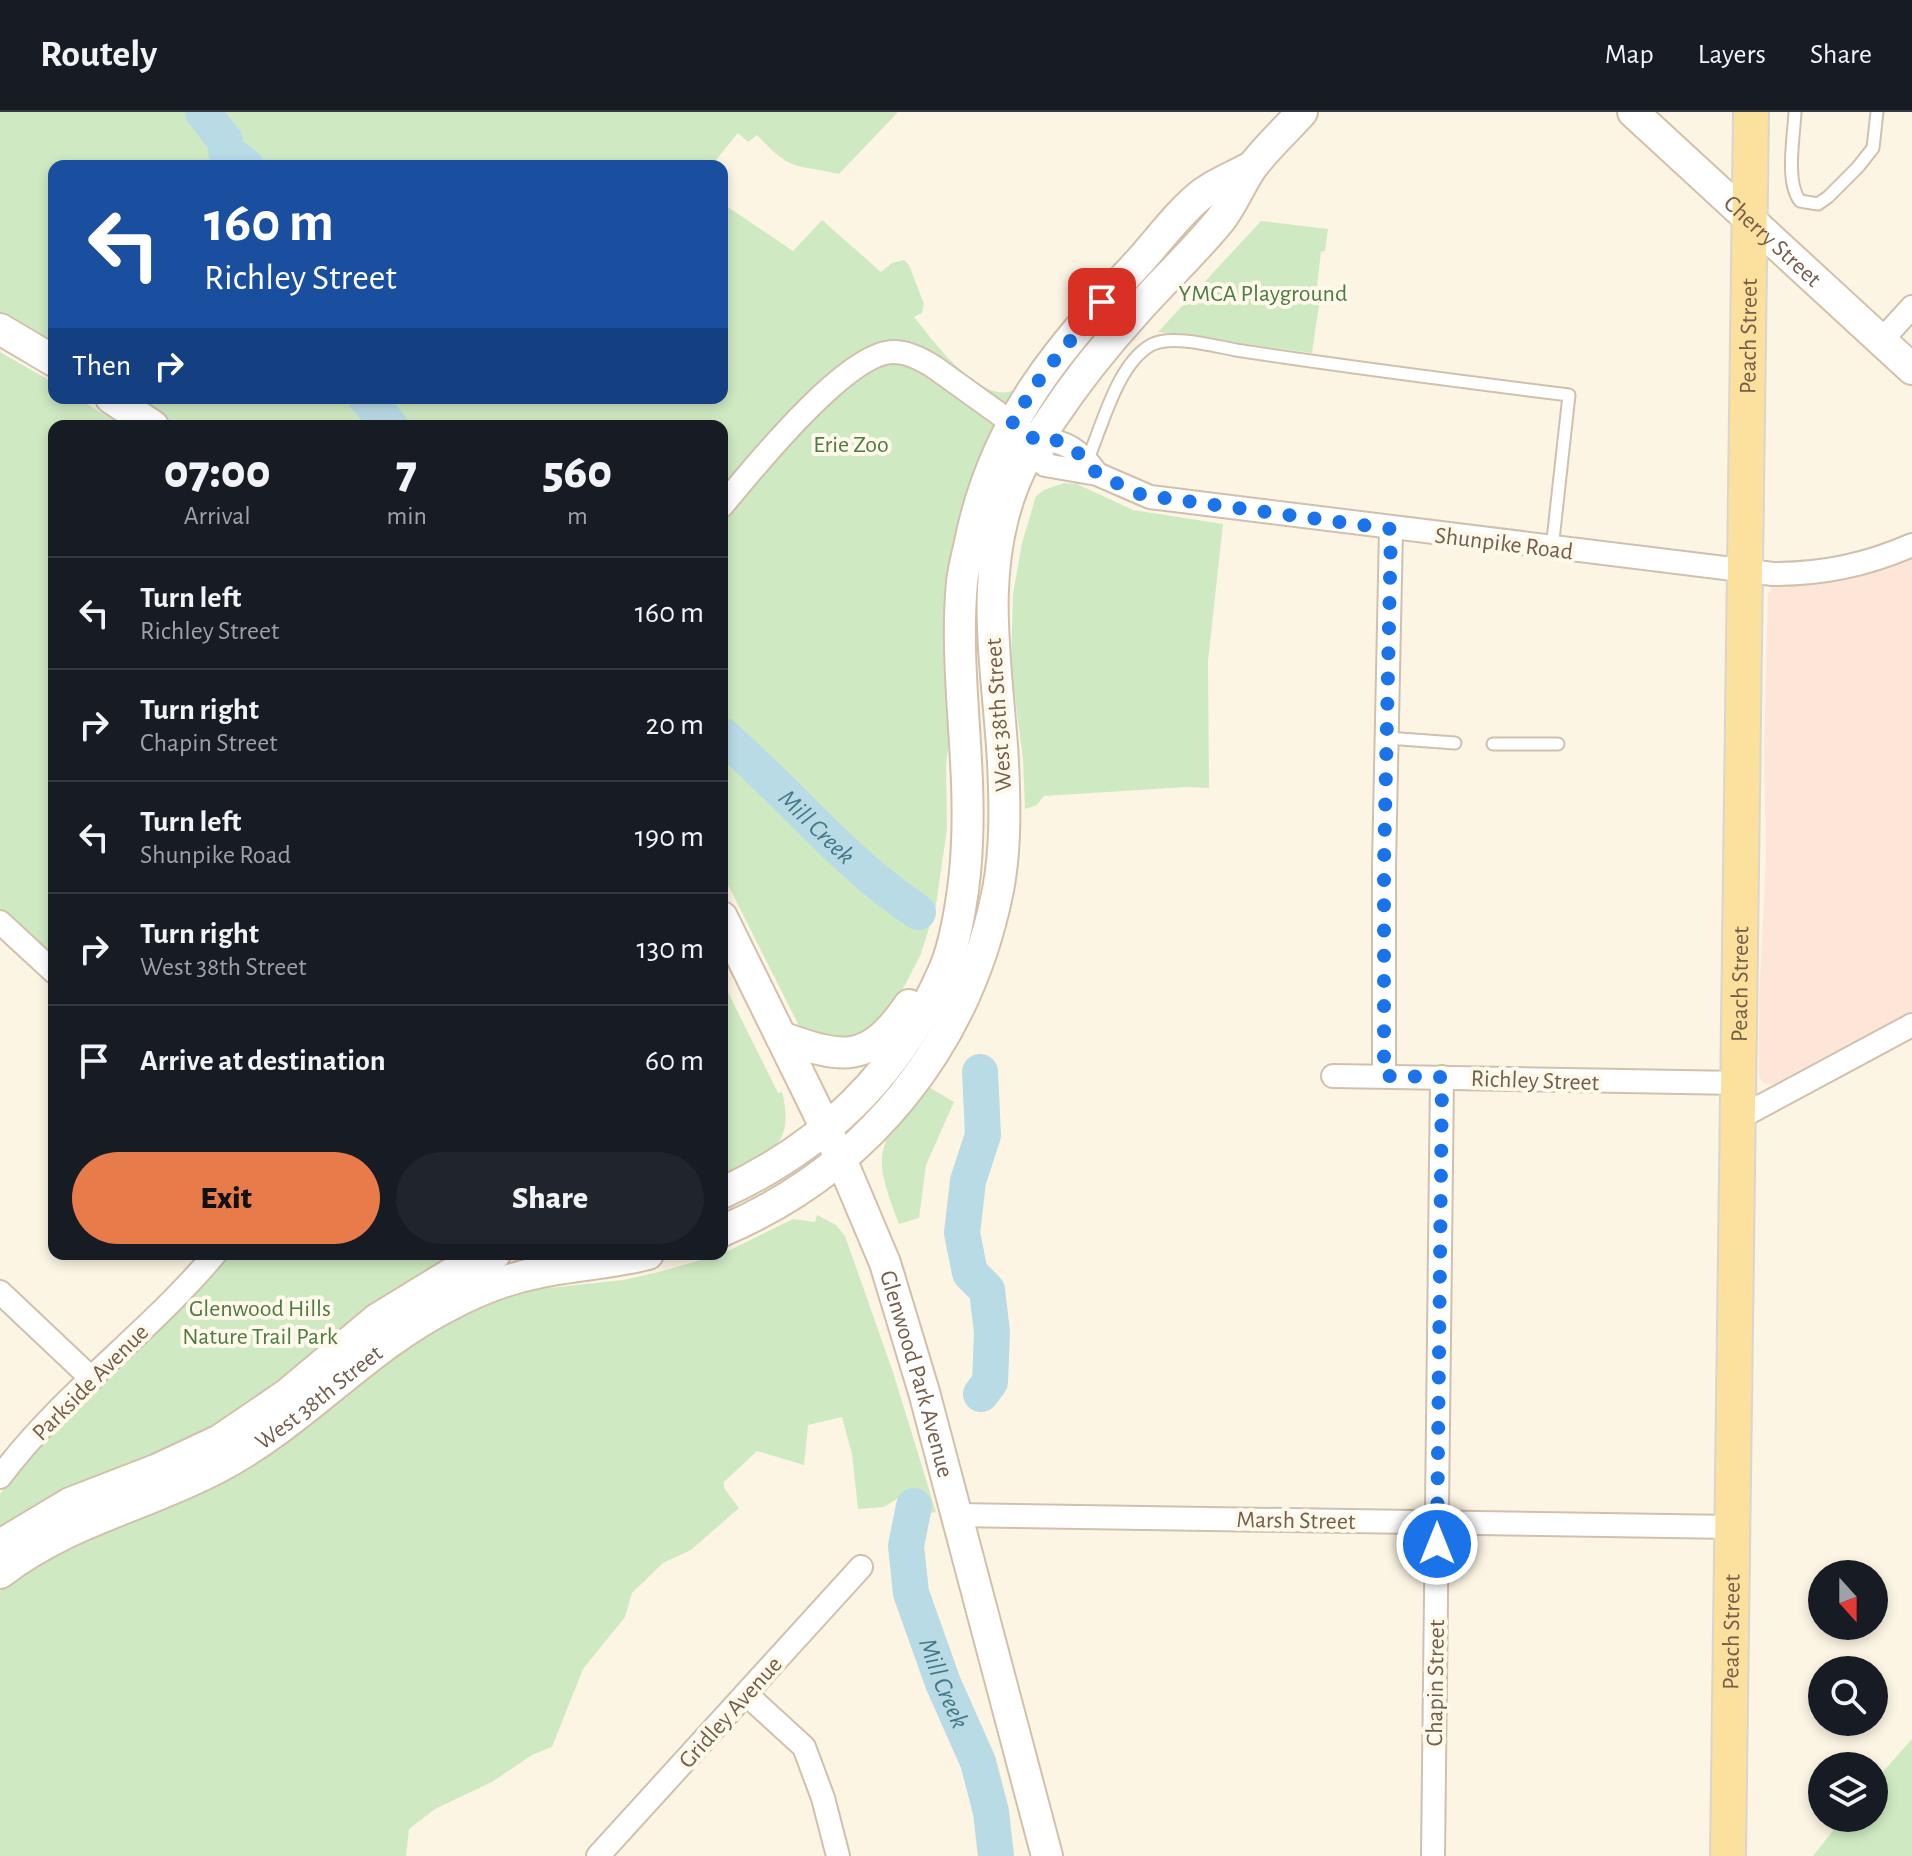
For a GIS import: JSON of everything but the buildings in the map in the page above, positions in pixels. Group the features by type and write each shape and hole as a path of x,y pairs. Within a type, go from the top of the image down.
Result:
{"main road":[{"name":"West 38th Street","path":"728,1190 782,1161 827,1131 855,1105 883,1052 921,1016 945,967 959,907 967,843 967,770 959,637 962,578 980,497 1000,481 1037,441 1075,383 1223,216 1253,166 1302,112"},
{"name":"Cherry Street","path":"1633,112 1912,369"},
{"name":"Peach Street","path":"1728,1856 1751,112"},
{"name":"West 38th Street","path":"728,1228 791,1197 841,1159 904,1098 935,1054 971,981 985,939 998,888 1004,843 991,590 1000,481 1012,422 1043,374 1102,302 1202,194 1253,166"},
{"path":"0,329 48,357"},
{"path":"120,404 144,420"},
{"name":"Glenwood Park Avenue","path":"728,929 841,1159 885,1263 909,1340 1047,1856"},
{"path":"781,1037 820,1051 841,1054 883,1052"},
{"name":"West 38th Street","path":"0,1545 70,1503 158,1469 228,1436 286,1395 377,1319 449,1275 482,1260"},
{"name":"West 38th Street","path":"0,1573 44,1543 68,1531 185,1483 254,1448 385,1345 449,1305 494,1286 538,1273 613,1260"}],"street":[{"path":"1881,341 1912,307"},
{"name":"Shunpike Road","path":"728,499 792,426 845,375 877,355 894,352 923,360 1037,441 1059,441 1092,468 1150,497 1773,574 1823,572 1869,562 1912,545"},
{"path":"1384,1076 1391,529"},
{"path":"0,922 48,966"},
{"path":"1737,1119 1912,1025"},
{"name":"Richley Street","path":"1333,1076 1738,1083"},
{"name":"Chapin Street","path":"1433,1856 1442,1077"},
{"name":"Parkside Avenue","path":"0,1477 34,1435 180,1293 210,1260"},
{"path":"0,1292 92,1379"},
{"name":"Marsh Street","path":"956,1515 1732,1527"},
{"name":"Gridley Avenue","path":"598,1856 861,1567"},
{"path":"746,1694 804,1747 823,1798 838,1856"}],"lane":[{"path":"1795,112 1794,193 1800,201 1818,204 1873,148 1877,112"},
{"path":"1092,468 1124,375 1146,349 1163,341 1569,395 1552,549"},
{"path":"1387,738 1455,743"},
{"path":"1493,744 1558,744"}],"shaded area":[{"path":"1912,553 1912,1011 1772,1085 1764,1083 1759,1077 1759,1001 1766,854 1764,748 1768,594 1773,586 1848,580"}],"green space":[{"path":"0,112 898,112 839,174 794,165 778,156 757,135 748,142 738,133 716,160 48,160 48,346 0,319"},
{"name":"Erie Zoo","path":"728,207 793,251 822,220 881,272 892,263 904,260 909,265 924,304 922,313 914,317 946,355 974,381 989,389 1003,392 1017,389 989,447 946,765 947,829 936,905 921,954 893,1008 851,1044 810,1035 798,1024 728,885 728,420 161,420 137,404 728,404"},
{"name":"YMCA Playground","path":"1261,221 1328,229 1325,251 1321,252 1315,303 1319,305 1312,353 1158,332"},
{"path":"0,352 48,380 48,404 87,404 113,420 48,420 48,953 0,909"},
{"path":"1064,483 1077,484 1133,510 1223,524 1208,661 1209,788 1044,796 1037,805 1025,809 1023,759 1011,666 1013,594 1022,543 1036,496"},
{"path":"728,992 778,1093 782,1092 785,1111 781,1139 751,1164 728,1176"},
{"path":"927,1086 954,1102 926,1165 919,1218 899,1224 884,1179 883,1149 897,1122"},
{"path":"817,1215 836,1225 845,1236 893,1372 936,1512 925,1514 900,1497 884,1507 858,1509 852,1454 842,1417 808,1425 804,1465 757,1451 724,1482 724,1488 739,1508 691,1550 663,1563 632,1593 625,1617 583,1669 552,1747 532,1755 492,1782 435,1809 409,1829 406,1856 0,1856 0,1591 33,1566 87,1535 194,1496 231,1477 312,1425 419,1339 475,1308 539,1289 623,1280 701,1260 728,1260 728,1251 793,1219 815,1222"},
{"name":"Glenwood Hills Nature Trail Park","path":"223,1260 466,1260 259,1407 0,1536 0,1494 28,1456 207,1280"},
{"path":"1912,1739 1912,1856 1813,1856 1832,1832 1888,1832 1888,1766"}],"waterway":[{"name":"Mill Creek","path":"203,112 225,141 226,151 238,160"},
{"name":"Mill Creek","path":"371,404 385,420"},
{"name":"Mill Creek","path":"728,740 841,850 918,912"},
{"name":"Mill Creek","path":"980,1072 983,1135 968,1181 962,1233 970,1273 987,1290 992,1332 990,1382 981,1394"},
{"name":"Mill Creek","path":"914,1506 906,1546 911,1593 943,1683 978,1762 991,1812 996,1856"}],"route":[{"path":"1102,302 1043,374 1012,422 1024,432 1037,441 1059,441 1084,457 1097,474 1142,495 1391,529 1384,865 1384,1076 1442,1077 1437,1544"}]}
